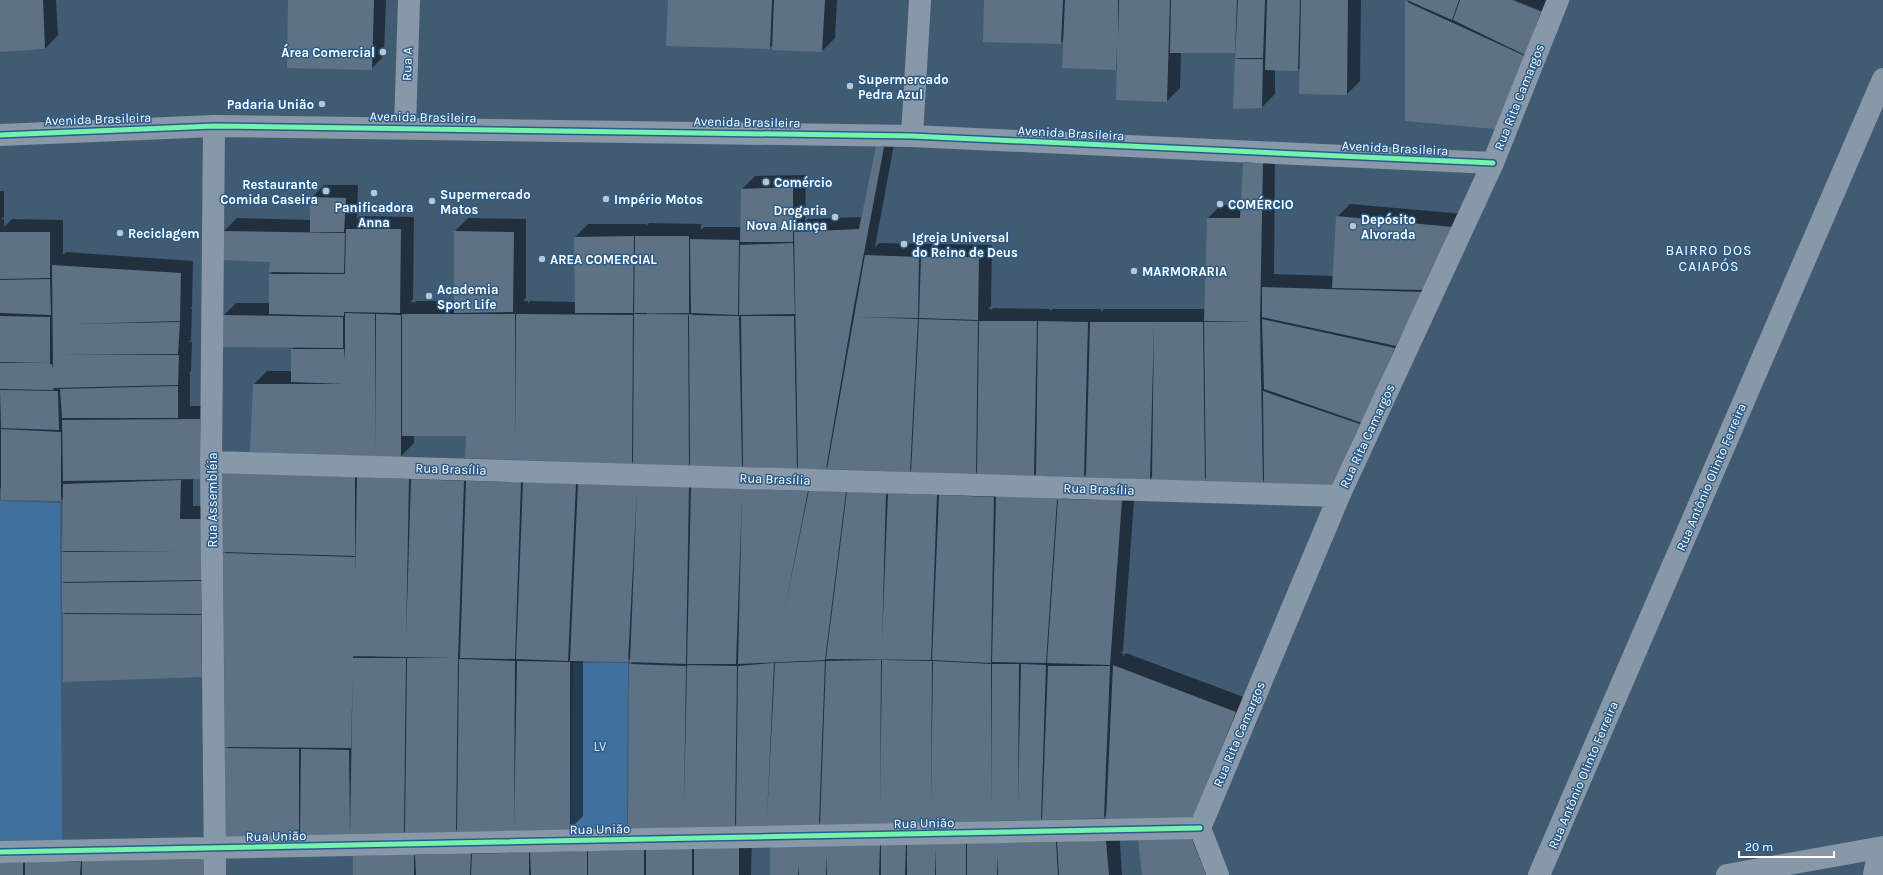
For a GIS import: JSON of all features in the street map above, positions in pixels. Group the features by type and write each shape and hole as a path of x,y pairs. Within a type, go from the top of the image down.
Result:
{"street":[{"name":"Rua A","path":"405,127 409,0"},
{"path":"912,136 920,0"},
{"name":"Rua Rita Camargos","path":"1200,828 1339,496 1493,163 1558,0"},
{"name":"Rua Antônio Olinto Ferreira","path":"1539,875 1883,79"},
{"name":"Avenida Brasileira","path":"0,135 214,126 405,127 912,136 1493,163"},
{"name":"Rua Assembléia","path":"214,126 211,462 215,875"},
{"name":"Rua Brasília","path":"211,462 1339,496"},
{"path":"1200,828 1218,875"},
{"name":"Rua União","path":"0,852 1200,828"},
{"path":"1727,875 1881,847 1874,875"}],"green space":[{"path":"0,501 60,503 62,840 0,841"},
{"name":"LV","path":"573,663 628,663 627,829 571,830"}],"building":[{"path":"0,0 43,0 45,49 0,52"},
{"path":"288,0 374,0 372,70 287,68"},
{"path":"668,0 772,0 770,49 666,46"},
{"path":"774,0 825,0 822,52 772,50"},
{"path":"984,0 1063,0 1061,44 983,42"},
{"path":"1065,0 1118,0 1118,38 1119,0 1170,0 1167,102 1116,100 1117,42 1116,70 1062,68"},
{"path":"1171,0 1237,0 1235,53 1170,53"},
{"path":"1238,0 1265,0 1263,58 1235,58"},
{"path":"1267,0 1300,0 1298,71 1265,70"},
{"path":"1301,0 1348,0 1347,95 1299,94"},
{"path":"1407,0 1459,0 1452,20"},
{"path":"1460,0 1511,0 1541,12 1525,55 1453,20"},
{"path":"1405,1 1525,56 1496,129 1405,121"},
{"path":"1235,59 1263,59 1262,108 1233,109"},
{"path":"876,146 884,147 854,306 826,469 798,469 794,232 859,229"},
{"path":"1243,163 1263,163 1260,322 1263,483 1206,482 1204,322 1255,322 1204,321 1207,218 1240,218"},
{"path":"793,187 793,242 740,242 741,189"},
{"path":"310,197 346,198 344,232 310,232"},
{"path":"1336,216 1453,227 1424,290 1332,288"},
{"path":"346,229 401,229 400,313 344,312 344,316 269,314 269,274 345,274"},
{"path":"223,231 345,233 344,273 269,272 270,262 223,260"},
{"path":"454,231 514,232 513,312 454,313"},
{"path":"0,232 50,232 50,278 0,279"},
{"path":"634,236 633,313 575,313 574,237"},
{"path":"635,236 689,236 689,313 634,313"},
{"path":"690,239 739,240 738,315 691,313"},
{"path":"793,243 795,314 739,315 740,245"},
{"path":"865,255 919,257 918,318 856,317 918,319 910,472 827,469"},
{"path":"921,257 979,257 978,320 919,318"},
{"path":"52,265 181,273 180,321 75,324 180,322 178,354 61,354 179,355 178,385 53,388 54,390 0,389 0,363 48,363 0,362 0,316 50,317 50,364 52,364 53,369"},
{"path":"50,279 51,315 0,313 0,280"},
{"path":"1262,287 1423,292 1396,346 1262,317"},
{"path":"345,313 375,314 375,450 376,314 401,315 401,457 250,452 253,384 343,384 291,382 291,349 344,349 345,360"},
{"path":"402,314 515,314 516,444 516,314 633,315 632,464 465,458 466,436 402,436"},
{"path":"634,314 688,315 689,466 633,464"},
{"path":"222,315 343,317 343,348 222,347"},
{"path":"689,315 739,316 742,467 690,466"},
{"path":"741,316 794,316 797,469 743,467"},
{"path":"919,319 978,321 976,475 911,472"},
{"path":"1262,319 1395,348 1362,423 1264,389"},
{"path":"979,321 1037,321 1034,476 977,475"},
{"path":"1038,321 1088,322 1084,477 1036,476"},
{"path":"1090,322 1203,322 1205,481 1152,480 1154,324 1150,480 1086,477"},
{"path":"178,386 178,418 62,418 60,389"},
{"path":"0,390 58,391 59,430 1,428"},
{"path":"1263,391 1360,424 1332,486 1264,483"},
{"path":"200,419 200,479 63,481 62,420"},
{"path":"1,429 61,432 61,501 1,500"},
{"path":"222,472 355,477 355,556 223,552"},
{"path":"357,477 409,479 406,639 411,479 464,481 458,659 456,832 405,833 407,658 452,658 353,656 351,748 225,747 223,553 355,557 355,575"},
{"path":"181,480 180,519 201,519 201,580 62,582 62,552 177,551 62,551 63,484"},
{"path":"466,481 521,482 515,659 460,658"},
{"path":"523,482 576,483 568,661 516,659"},
{"path":"578,483 689,487 686,664 630,662 637,489 628,662 570,661"},
{"path":"691,487 808,491 784,613 809,490 846,492 825,660 738,664 742,497 736,664 687,664"},
{"path":"847,491 886,493 882,640 888,493 937,495 931,660 826,659"},
{"path":"939,495 994,497 991,663 932,660"},
{"path":"996,496 1057,499 1046,663 992,662"},
{"path":"1058,499 1122,500 1110,665 1047,663"},
{"path":"201,581 201,614 62,613 62,583"},
{"path":"63,614 201,615 202,677 63,682"},
{"path":"353,658 406,658 404,833 350,834"},
{"path":"459,659 515,661 514,829 517,661 570,662 570,830 457,832"},
{"path":"881,660 880,805 882,660 932,661 931,808 933,661 991,664 992,808 992,664 1019,664 1018,803 1021,664 1046,665 1041,820 820,825 826,661"},
{"path":"825,661 819,825 736,826 738,666 774,663 767,818 775,663"},
{"path":"629,664 686,666 684,810 687,665 737,666 735,826 628,829"},
{"path":"1113,665 1236,712 1193,818 1106,819"},
{"path":"1048,666 1110,666 1104,818 1042,820"},
{"path":"225,748 299,749 299,835 225,837"},
{"path":"301,749 349,750 350,834 300,835"},
{"path":"1192,839 1206,875 1142,875 1138,840"},
{"path":"1057,841 1106,841 1109,875 1059,875"},
{"path":"1056,842 1058,875 998,875 997,853 997,875 967,875 967,843"},
{"path":"966,843 966,875 936,875 936,847 935,875 907,875 907,844"},
{"path":"906,844 905,875 881,875 881,845"},
{"path":"880,845 879,875 827,875 827,854 826,875 799,875 798,866 798,875 770,875 770,847"},
{"path":"739,847 739,875 694,875 694,849"},
{"path":"646,849 692,849 692,875 646,875"},
{"path":"644,850 644,875 588,875 588,851"},
{"path":"587,851 587,875 531,875 530,852"},
{"path":"529,852 529,875 471,875 472,854"},
{"path":"471,853 470,875 416,875 415,855"},
{"path":"414,854 414,875 353,875 353,856"},
{"path":"204,859 204,875 82,875 82,861"},
{"path":"23,862 23,875 0,875 0,863"},
{"path":"25,862 81,862 80,875 25,875"}],"cycle path":[{"path":"0,135 214,126 912,136 1493,163"},
{"path":"0,852 1200,828"}],"place":[{"name":"Área Comercial","path":"383,52"},
{"name":"Supermercado Pedra Azul","path":"850,86"},
{"name":"Padaria União","path":"322,104"},
{"name":"Comércio","path":"766,182"},
{"name":"Restaurante Comida Caseira","path":"326,191"},
{"name":"Panificadora Anna","path":"374,193"},
{"name":"Império Motos","path":"606,199"},
{"name":"Supermercado Matos","path":"432,201"},
{"name":"COMÉRCIO","path":"1220,204"},
{"name":"Drogaria Nova Aliança","path":"835,217"},
{"name":"Depósito Alvorada","path":"1353,226"},
{"name":"Reciclagem","path":"120,233"},
{"name":"Igreja Universal do Reino de Deus","path":"904,244"},
{"name":"AREA COMERCIAL","path":"542,259"},
{"name":"MARMORARIA","path":"1134,271"},
{"name":"Academia Sport Life","path":"429,296"}],"district":[{"name":"BAIRRO DOS CAIAPÓS","path":"1709,258"}]}
